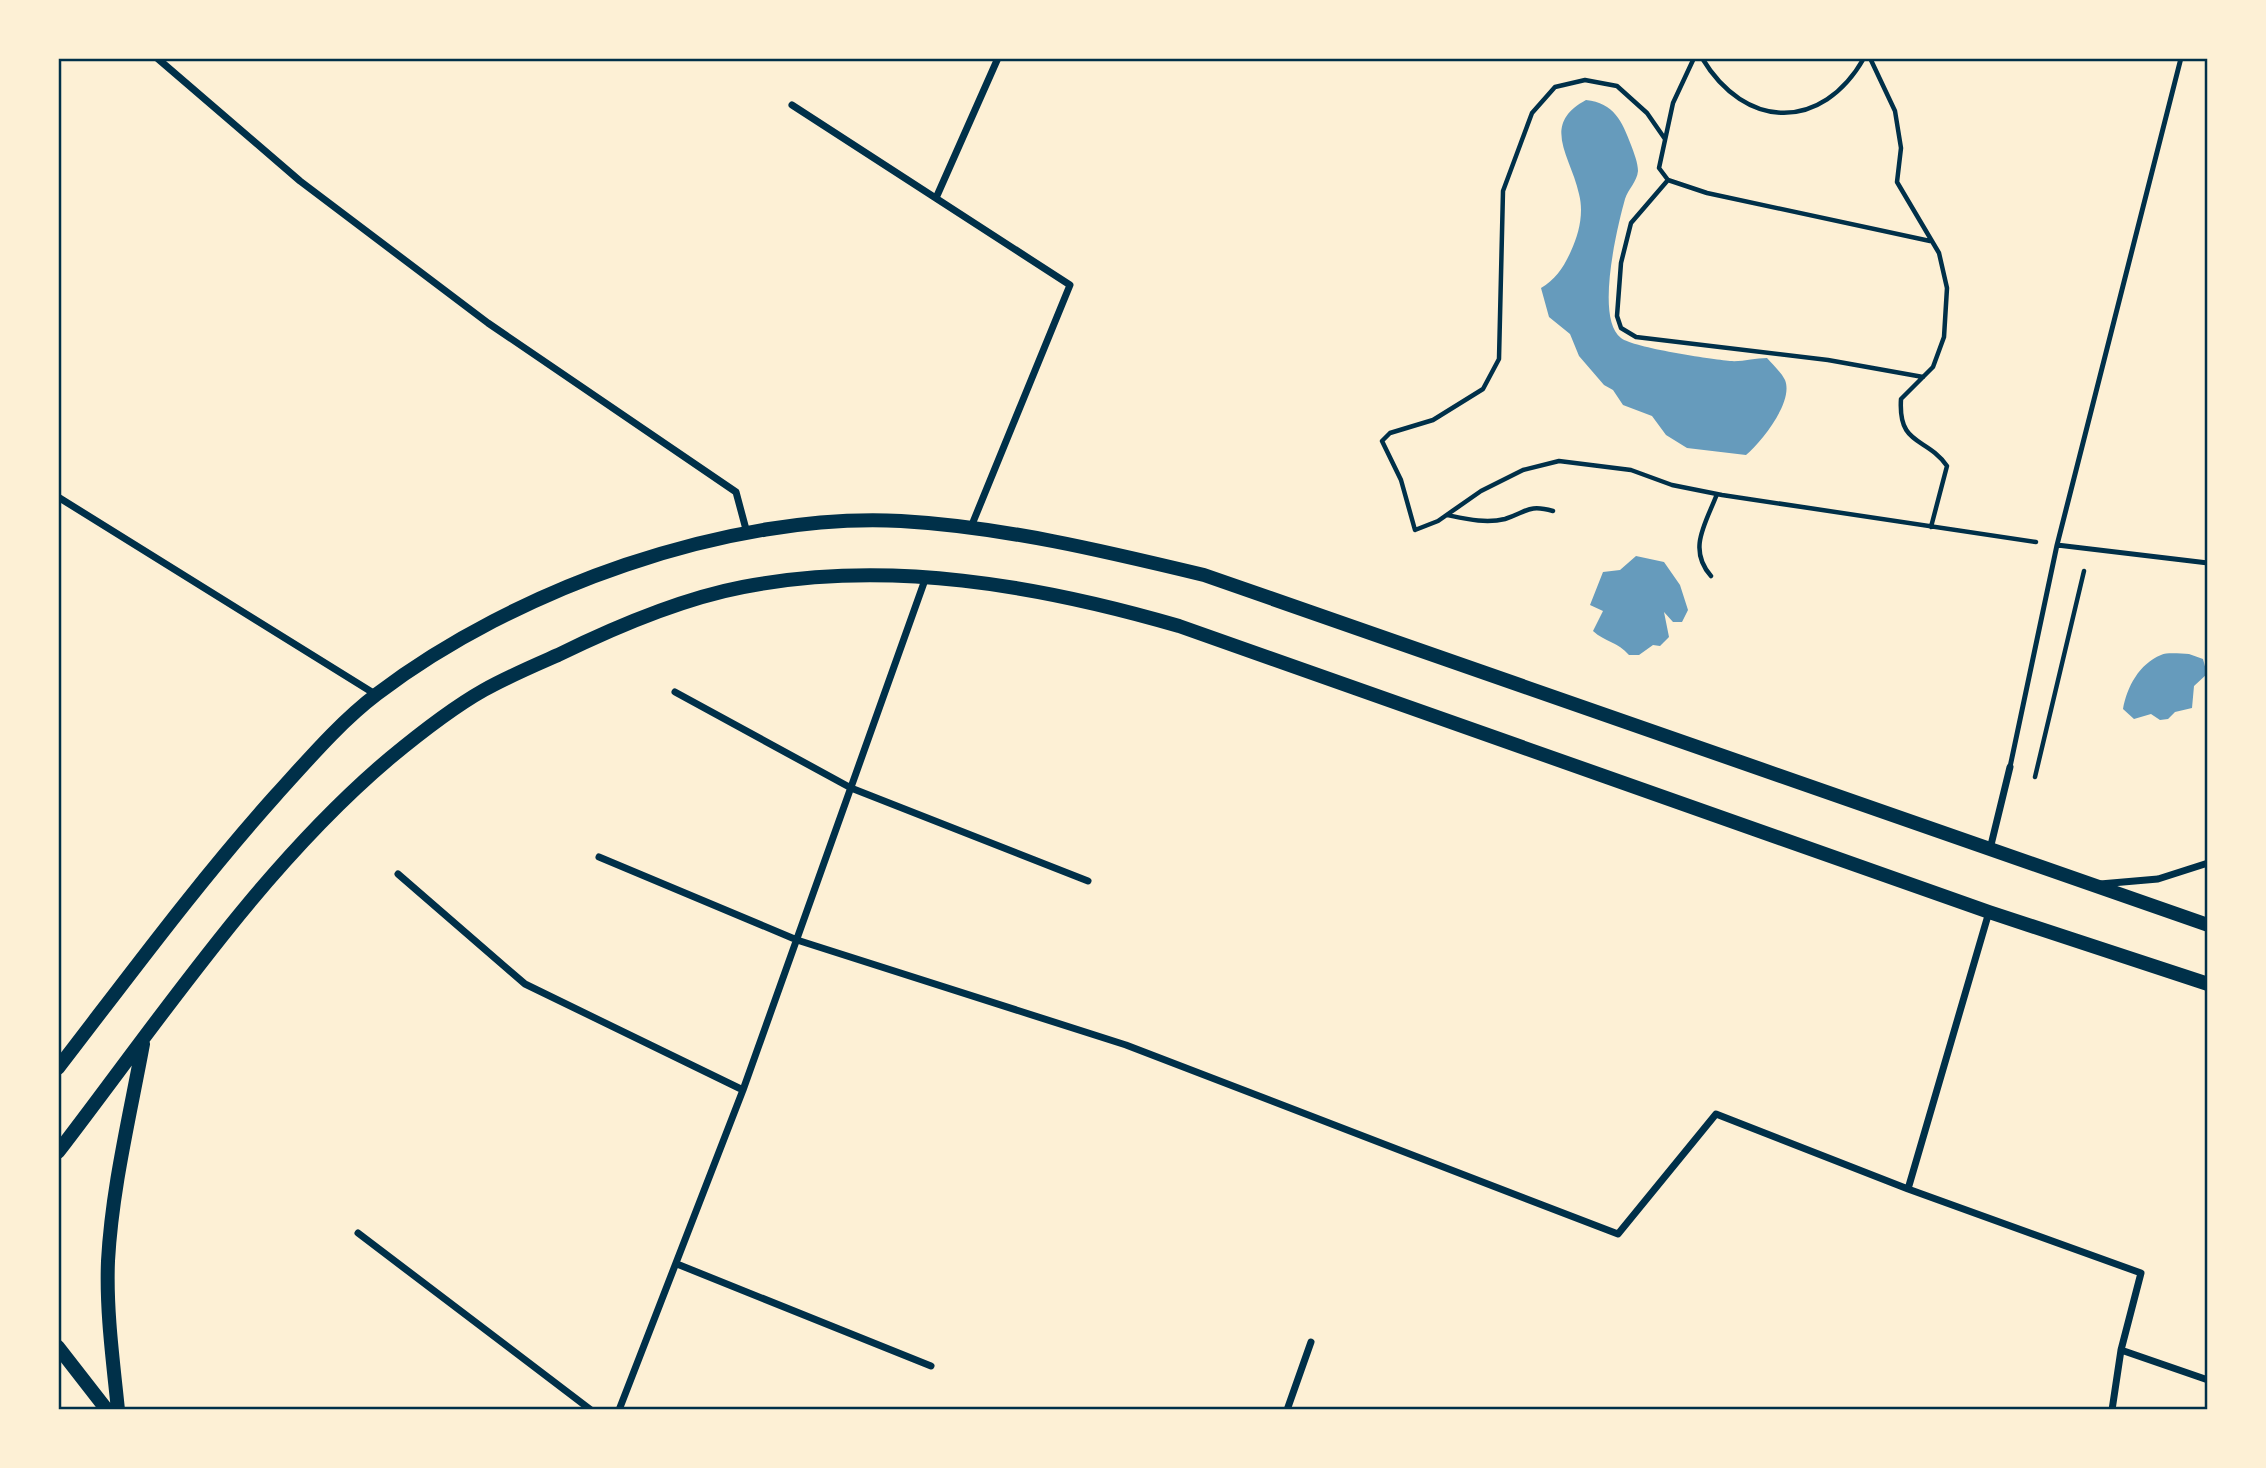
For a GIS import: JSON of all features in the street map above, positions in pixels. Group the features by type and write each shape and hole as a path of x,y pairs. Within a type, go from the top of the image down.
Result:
{"main road":[{"path":"61,1061 225,852 307,761 376,695 443,650 516,611 631,562 747,533 847,522 897,521 971,527 1116,554 1204,575 2208,925"},
{"path":"58,1152 252,900 319,826 391,758 483,691 588,640 682,604 741,587 844,577 926,576 1025,589 1116,608 1179,626 1989,912 2208,984"},
{"path":"118,1410 110,1338 108,1261 121,1162 144,1040"},
{"path":"58,1347 63,1360 107,1410"}],"street":[{"path":"157,58 300,181 477,314 736,492 747,533"},
{"path":"936,198 998,58"},
{"path":"792,106 1070,285 971,527"},
{"path":"58,497 376,695"},
{"path":"619,1410 743,1090 926,576"},
{"path":"675,692 851,788 1088,881"},
{"path":"1990,850 2010,767"},
{"path":"598,857 797,940 1126,1045 1618,1234 1716,1114 1908,1189 2141,1273 2121,1350 2112,1410"},
{"path":"2092,884 2158,879 2208,863"},
{"path":"398,874 526,984 743,1090"},
{"path":"1908,1189 1989,912"},
{"path":"358,1233 592,1410"},
{"path":"677,1264 931,1366"},
{"path":"1287,1410 1311,1342"},
{"path":"2121,1350 2208,1380"}],"lane":[{"path":"2010,767 2057,545 2182,58"},
{"path":"2057,545 2208,563"}],"path":[{"path":"1694,58 1673,103 1665,139 1659,168 1668,180 1707,192 1931,242"},
{"path":"1702,58 1731,95 1751,108 1787,113 1813,107 1839,92 1852,79 1864,58"},
{"path":"1870,58 1895,111 1901,148 1896,182 1939,253 1947,288 1944,337 1933,367 1901,399 1900,419 1907,434 1941,458 1947,466 1931,527"},
{"path":"1665,139 1647,113 1617,86 1585,80 1555,87 1532,113 1503,191 1499,359 1483,389 1433,420 1390,433 1382,440 1401,480 1415,530 1447,515 1481,491 1523,470 1559,461 1631,470 1672,485 1717,494 2057,545"},
{"path":"1668,180 1631,223 1616,316 1621,328 1636,337 1828,360 1923,377"},
{"path":"1711,576 1700,564 1698,545 1717,494"},
{"path":"1447,515 1477,521 1503,520 1535,506 1553,512"}],"water":[{"path":"1586,100 1604,105 1616,115 1628,136 1638,168 1636,179 1625,199 1613,251 1609,293 1613,328 1621,338 1629,342 1656,349 1730,361 1767,358 1785,380 1785,399 1774,421 1746,455 1687,448 1666,435 1652,416 1623,405 1613,390 1604,385 1579,356 1570,334 1549,317 1541,288 1555,277 1565,262 1576,238 1581,216 1579,194 1561,131 1564,120 1572,110"},
{"path":"1636,556 1664,562 1680,585 1688,610 1682,622 1673,622 1664,612 1669,637 1660,646 1653,645 1639,655 1629,655 1593,631 1603,611 1590,605 1603,572 1620,570"},
{"path":"2164,654 2189,654 2203,659 2207,674 2194,686 2192,708 2175,712 2168,719 2160,720 2151,714 2134,719 2123,709 2131,685 2146,664"}]}
